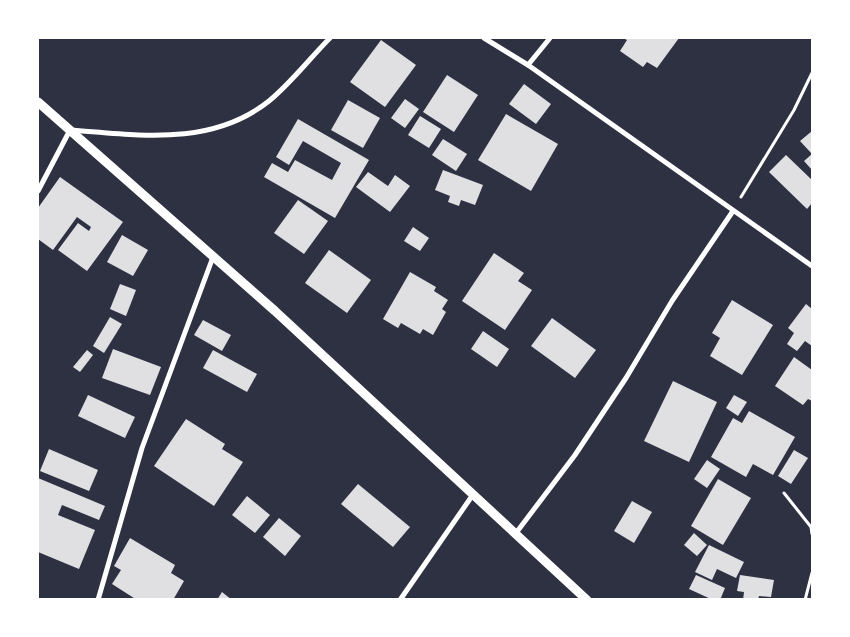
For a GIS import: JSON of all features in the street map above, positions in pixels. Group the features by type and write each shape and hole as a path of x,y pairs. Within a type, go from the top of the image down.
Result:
{"street":[{"path":"70,130 178,136 215,129 241,118 269,100 330,38"},
{"path":"484,38 528,65 812,266"},
{"path":"528,65 550,38"},
{"path":"38,102 213,256 587,600"},
{"path":"38,191 70,130"},
{"path":"516,533 585,439 626,378 672,301 733,211"},
{"path":"98,600 142,448 213,256"},
{"path":"400,600 472,496"}],"path":[{"path":"733,211 794,110 812,74"},
{"path":"784,493 811,527 812,534"},
{"path":"805,600 812,573"}],"building":[{"path":"623,38 679,38 657,68 647,62 643,67 620,51 627,40"},
{"path":"381,40 416,65 385,107 350,82"},
{"path":"447,75 478,95 454,132 423,112"},
{"path":"524,84 551,104 536,124 509,104"},
{"path":"405,99 419,109 405,128 391,118"},
{"path":"348,100 380,118 363,148 331,130"},
{"path":"506,114 558,144 531,191 478,160"},
{"path":"420,116 441,129 429,148 408,135"},
{"path":"298,119 369,160 335,218 264,177 272,163 288,172 295,160 332,180 341,163 303,141 289,165 276,157"},
{"path":"812,131 812,154 800,141"},
{"path":"443,139 467,154 456,171 432,155"},
{"path":"812,154 812,170 804,161"},
{"path":"786,155 812,180 812,203 807,209 769,172"},
{"path":"443,170 483,185 475,205 461,200 459,206 448,202 450,196 435,190"},
{"path":"368,172 388,186 395,175 410,186 390,212 356,187"},
{"path":"60,177 123,222 87,271 58,250 78,223 89,231 91,227 77,217 53,250 38,239 38,208"},
{"path":"298,200 328,221 304,254 274,233"},
{"path":"413,227 429,238 420,251 404,241"},
{"path":"122,235 148,250 133,276 107,262"},
{"path":"329,250 371,280 347,313 305,283"},
{"path":"494,253 524,273 518,281 532,290 505,330 462,301"},
{"path":"410,272 436,287 434,291 448,300 442,309 446,312 433,335 423,329 420,334 401,323 398,328 383,319"},
{"path":"120,284 136,290 126,316 110,309"},
{"path":"732,300 773,325 742,375 710,356 720,338 712,333"},
{"path":"806,304 812,309 812,346 805,341 797,351 787,344 794,333 788,328"},
{"path":"110,317 122,324 104,353 93,346"},
{"path":"552,318 596,350 575,378 531,346"},
{"path":"203,320 231,335 222,351 194,335"},
{"path":"483,331 509,349 497,367 471,349"},
{"path":"113,349 161,367 150,395 102,378"},
{"path":"87,350 93,355 80,372 73,367"},
{"path":"213,350 257,374 247,392 203,368"},
{"path":"794,357 812,370 812,401 808,399 803,405 775,386"},
{"path":"673,381 717,402 689,462 644,441"},
{"path":"88,395 135,417 125,438 78,416"},
{"path":"734,395 747,402 738,416 726,408"},
{"path":"749,411 795,437 773,475 753,464 746,477 711,457 733,418 742,423"},
{"path":"186,419 225,444 222,449 243,462 214,506 154,466"},
{"path":"49,449 98,470 89,491 40,471"},
{"path":"794,450 808,458 791,484 778,476"},
{"path":"707,460 720,469 707,488 694,479"},
{"path":"38,478 105,506 99,520 62,505 58,515 95,530 79,569 38,552"},
{"path":"718,479 751,498 723,545 691,526"},
{"path":"358,484 410,527 393,547 341,504"},
{"path":"247,496 270,515 255,533 232,515"},
{"path":"632,501 652,512 634,543 614,531"},
{"path":"279,518 301,536 285,556 263,537"},
{"path":"694,533 707,545 697,556 684,545"},
{"path":"130,538 175,565 171,573 184,581 173,600 137,600 112,584 121,570 114,566"},
{"path":"709,545 744,562 736,578 717,569 712,580 695,572"},
{"path":"696,575 725,588 720,600 713,600 689,589"},
{"path":"740,575 774,580 771,597 759,596 758,600 743,600 744,592 737,591"},
{"path":"222,592 232,600 217,600"}]}
